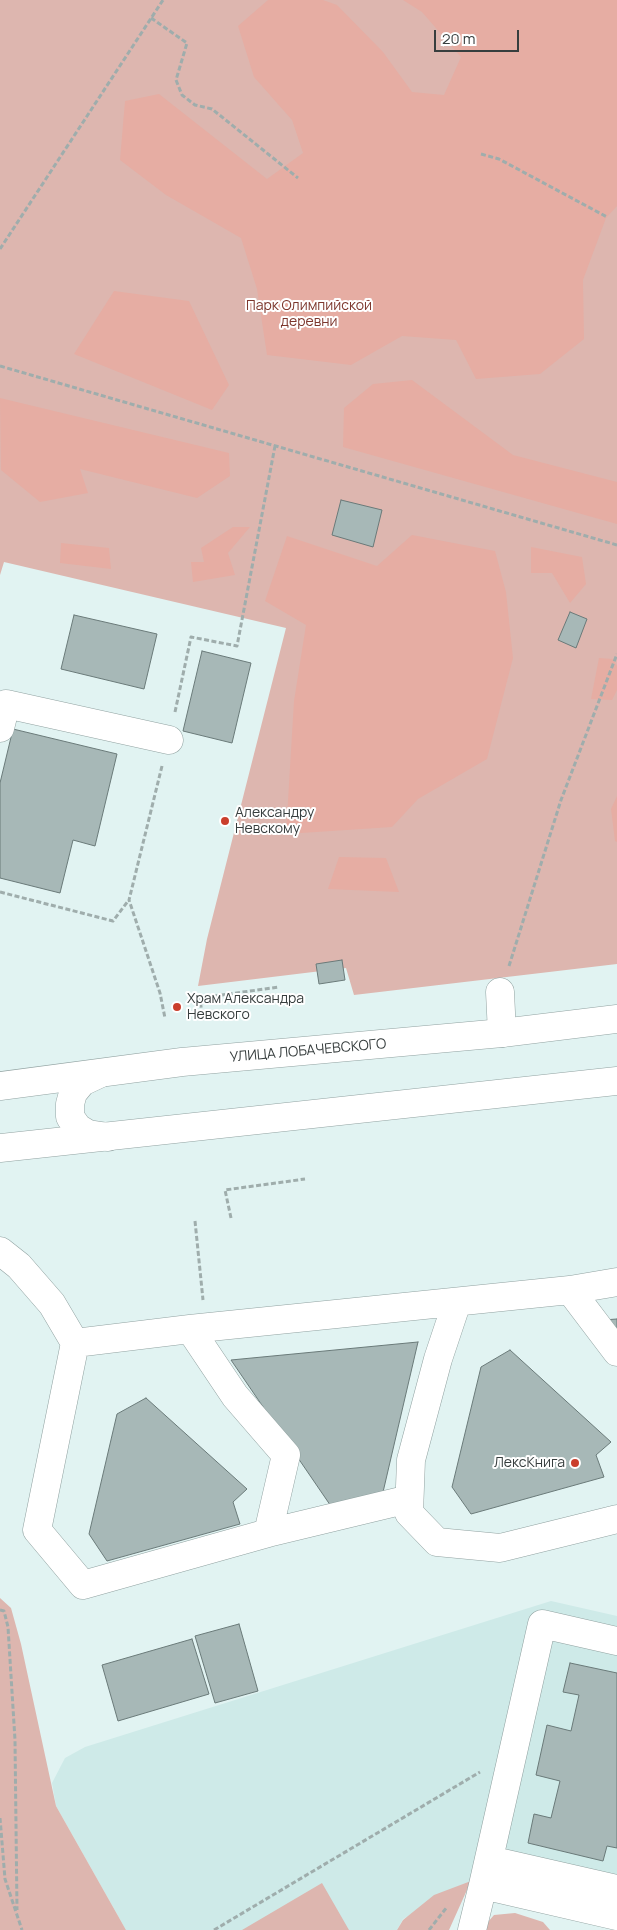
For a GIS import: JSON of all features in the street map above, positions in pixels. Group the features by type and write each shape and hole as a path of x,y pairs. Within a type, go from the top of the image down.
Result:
{"main road":[{"path":"0,728 6,704 169,740"},
{"path":"500,992 502,1033"},
{"name":"УЛИЦА ЛОБАЧЕВСКОГО","path":"3,1083 99,1074 182,1062 502,1033 617,1019"},
{"path":"99,1074 82,1082 73,1093 70,1104 70,1118 78,1128 88,1134 108,1137"},
{"path":"0,1148 617,1081"},
{"path":"0,1251 19,1266 52,1304 75,1343 37,1530 83,1585 268,1533 410,1500"},
{"path":"75,1343 198,1328 570,1290 617,1282"},
{"path":"570,1290 617,1352"},
{"path":"457,1302 438,1359 411,1460 409,1512 437,1542 500,1548 617,1519"},
{"path":"198,1328 235,1396 286,1455 268,1533"},
{"path":"472,1930 542,1624 617,1641"},
{"path":"486,1873 617,1890"},
{"path":"486,1873 617,1916"}],"path":[{"path":"0,249 163,0"},
{"path":"151,18 187,43 176,80 182,95 195,105 212,110 298,178"},
{"path":"480,154 499,159 607,217"},
{"path":"0,366 617,545"},
{"path":"0,892 113,920 129,900 169,740 191,637 237,646 275,446"},
{"path":"500,992 561,800 617,654"},
{"path":"129,900 160,993 165,1018"},
{"path":"202,1015 200,998 279,987"},
{"path":"230,1218 225,1190 305,1179"},
{"path":"195,1221 198,1328"},
{"path":"0,1610 4,1611 8,1627 15,1731 17,1910"},
{"path":"214,1930 485,1769"},
{"path":"0,1818 5,1878 22,1930"}],"shaded area":[{"path":"551,1601 617,1616 617,1897 471,1881 403,1919 397,1930 126,1930 56,1806 52,1783 65,1758 85,1747"}],"green space":[{"name":"Парк Олимпийской деревни","path":"0,0 617,0 617,964 354,995 346,968 198,986 207,939 286,628 4,562 0,575"},
{"path":"268,0 323,0 337,5 383,52 412,92 444,95 461,57 422,12 403,0 617,0 617,206 606,218 583,280 584,339 540,374 476,379 456,340 402,336 351,365 267,355 257,289 241,238 166,195 120,160 125,101 159,94 267,179 303,153 292,120 254,77 238,26"},
{"path":"114,291 189,301 229,385 212,410 74,354"},
{"path":"412,380 513,455 617,482 617,524 343,447 344,408 373,384"},
{"path":"0,398 229,453 230,476 197,498 80,469 88,493 40,502 1,470"},
{"path":"233,527 250,527 228,553 235,575 193,582 191,562 204,562 201,548"},
{"path":"412,535 495,551 506,592 513,658 487,759 418,799 392,827 286,834 294,701 306,625 265,601 287,536 377,566"},
{"path":"61,543 109,548 111,569 60,563"},
{"path":"531,547 582,557 586,584 570,603 552,573 531,573"},
{"path":"599,658 613,659 617,666 617,690 612,700 591,699"},
{"path":"617,796 617,842 615,841 611,809"},
{"path":"339,857 386,858 399,892 328,889"},
{"path":"0,1598 11,1608 21,1644 56,1806 126,1930 0,1930"},
{"path":"471,1881 449,1930 397,1930 403,1920 434,1895"},
{"path":"322,1883 349,1930 242,1930"},
{"path":"515,1913 543,1922 550,1930 481,1930 494,1915"}],"building":[{"path":"341,500 382,510 373,547 332,535"},
{"path":"570,612 587,619 576,648 558,640"},
{"path":"74,615 157,634 144,689 61,669"},
{"path":"202,651 251,663 232,743 183,731"},
{"path":"13,729 117,754 95,846 73,840 60,893 0,878 0,783"},
{"path":"342,960 345,980 319,984 316,964"},
{"path":"617,1319 617,1341 603,1320"},
{"path":"418,1342 380,1505 337,1515 231,1360"},
{"path":"510,1350 611,1442 596,1455 604,1477 471,1514 452,1487 481,1367"},
{"path":"146,1398 247,1489 233,1502 240,1524 107,1561 89,1534 117,1414"},
{"path":"239,1624 258,1691 215,1703 195,1636"},
{"path":"192,1639 209,1694 118,1721 102,1665"},
{"path":"570,1663 617,1673 617,1848 607,1846 603,1861 528,1843 534,1814 551,1818 560,1781 536,1775 547,1725 571,1731 579,1695 563,1692"}],"place":[{"name":"Александру Невскому","path":"225,821"},
{"name":"Храм Александра Невского","path":"177,1007"},
{"name":"ЛексКнига","path":"575,1463"}]}
